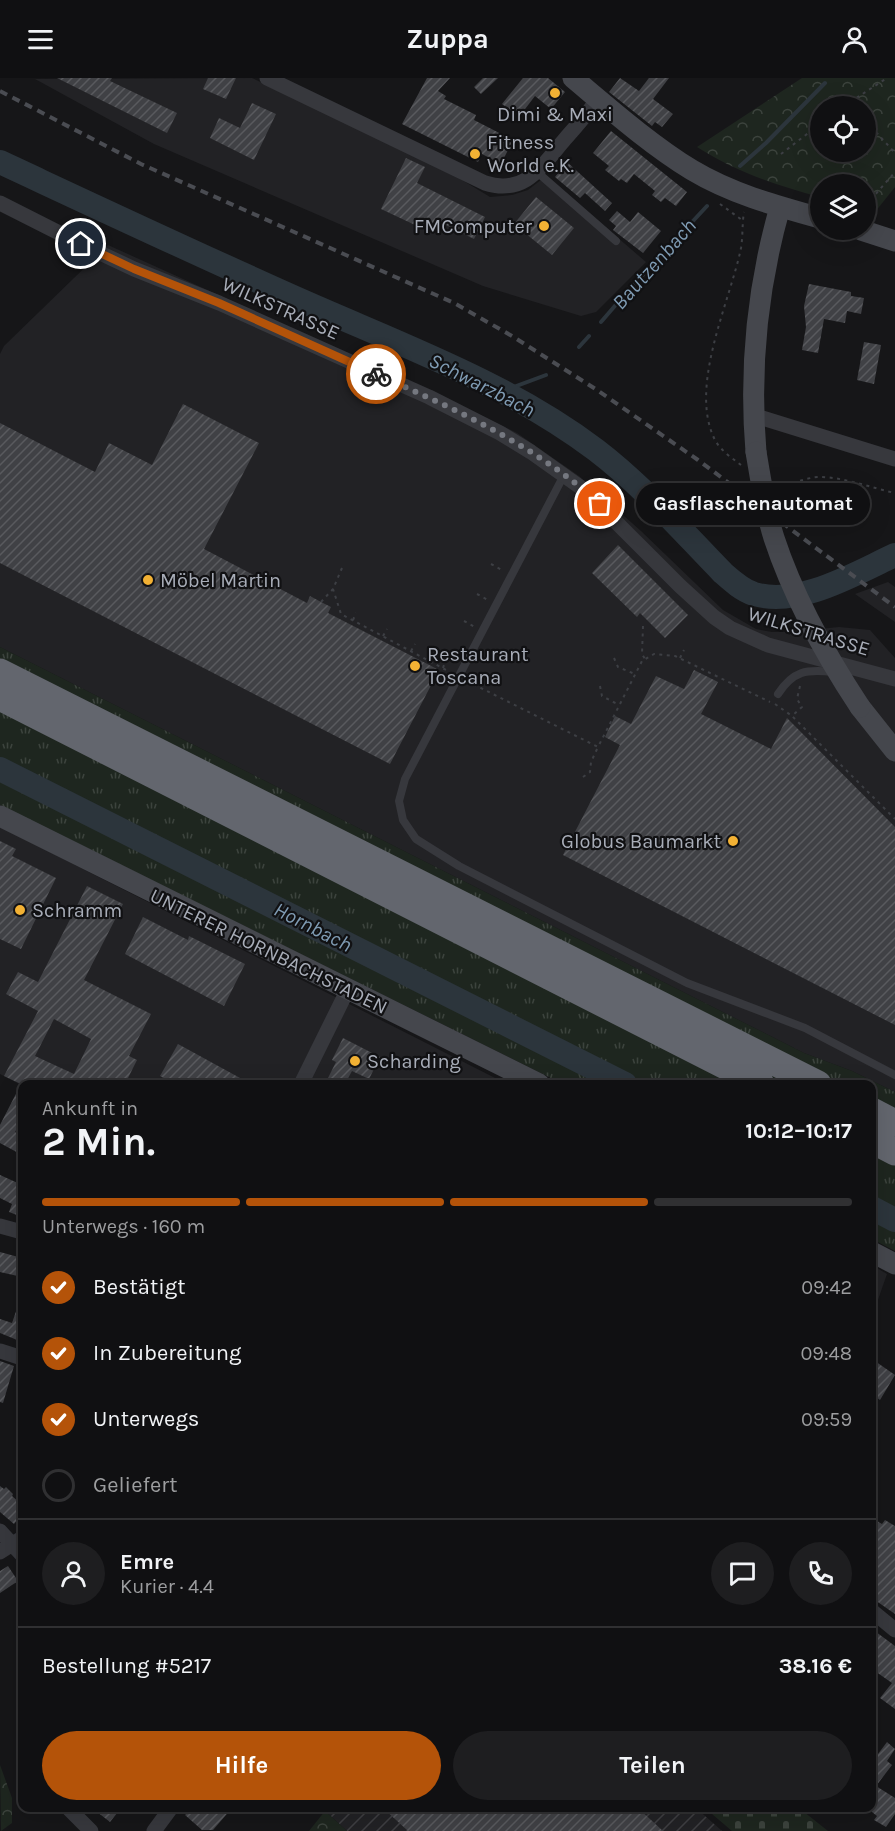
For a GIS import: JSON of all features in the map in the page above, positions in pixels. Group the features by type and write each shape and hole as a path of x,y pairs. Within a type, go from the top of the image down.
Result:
{"highway":[{"path":"0,672 810,1080"},
{"path":"0,697 753,1080"},
{"path":"876,1110 895,1112"},
{"path":"876,1111 895,1123"},
{"path":"876,1142 895,1152"}],"street":[{"path":"267,78 495,187 519,184 537,172 598,98"},
{"path":"579,80 671,157 693,171 719,184 780,207 810,215"},
{"name":"WILKSTRASSE","path":"0,203 134,269 219,303 429,397 500,433 564,475 600,504 680,586 714,617 730,628 768,645 894,679"},
{"path":"780,207 763,278 754,356 753,391 756,452 773,537 813,632 830,662 860,707 895,751"},
{"path":"876,235 895,242"},
{"path":"753,415 895,459"},
{"name":"UNTERER HORNBACHSTADEN","path":"0,816 531,1080"},
{"path":"303,1080 348,989"},
{"path":"0,1226 18,1231"},
{"path":"876,1254 895,1264"},
{"path":"0,1351 18,1357"},
{"path":"0,1531 14,1547"},
{"path":"876,1614 895,1630"},
{"path":"72,1812 91,1831"},
{"path":"154,1831 168,1812"}],"lane":[{"path":"537,172 616,241"},
{"path":"564,475 405,779 399,801 403,820 416,839 459,866 512,894 687,983 805,1028 895,1075"},
{"path":"778,694 787,680 801,672 829,671 894,679"}],"path":[{"path":"860,96 887,78"},
{"path":"781,154 810,132"},
{"path":"876,132 895,153"},
{"path":"876,194 895,172"},
{"path":"321,602 333,589 342,568"},
{"path":"333,589 341,614 598,747"},
{"path":"353,620 356,613"},
{"path":"643,626 642,654 645,659"},
{"path":"383,636 387,629"},
{"path":"411,651 415,644"},
{"path":"680,658 684,650"},
{"path":"583,777 590,772 591,762 598,747 645,659 654,654 675,656 776,705 792,716 895,819"},
{"path":"614,658 618,667 635,674"},
{"path":"443,668 446,659"},
{"path":"792,716 802,707 797,699 799,688 804,680"},
{"path":"600,687 602,696 620,705"}],"shaded area":[{"path":"252,78 436,164 490,197 512,195 528,190 546,176 646,262 596,312 581,316 483,286 154,144 35,79"},
{"path":"108,245 433,392 517,433 579,476 641,531 723,610 756,629 772,632 839,627 870,630 895,658 895,1092 876,1083 876,1080 870,1080 804,1053 0,647 0,354 4,346"},
{"path":"888,582 895,587 895,622 855,594"},
{"path":"0,827 499,1080 18,1080 18,1083 0,1074"},
{"path":"18,1091 18,1152 0,1143 0,1125"},
{"path":"876,1267 887,1274 876,1306"},
{"path":"326,1812 701,1812 722,1831 347,1831"}],"green space":[{"path":"802,78 895,78 895,187 876,211 876,174 810,174 810,194 757,177 697,147"},
{"path":"0,647 804,1053 870,1080 555,1080 0,805"},
{"path":"876,1083 895,1092 895,1251 876,1241"},
{"path":"0,1765 12,1798 12,1823 1,1831"},
{"path":"326,1812 347,1831 309,1831"},
{"path":"710,1812 804,1812 828,1831 732,1831"}],"building":[{"path":"57,78 112,78 110,81 177,113 167,133"},
{"path":"208,78 236,78 226,99 203,89"},
{"path":"427,78 450,78 438,91 446,96 444,99 476,115 474,120 513,140 501,164 482,154 478,162 402,124"},
{"path":"483,78 498,78 481,94 474,87"},
{"path":"523,78 548,78 565,92 551,109 535,96 519,117 502,104"},
{"path":"620,78 639,91 649,78 669,78 653,99 673,114 662,127 655,122 652,126 609,92"},
{"path":"252,103 276,114 254,160 210,138 219,118 240,128"},
{"path":"611,131 687,192 676,206 665,198 661,202 652,195 655,191 634,174 627,183 621,179 619,181 605,170 609,166 593,153"},
{"path":"406,158 425,167 417,183 485,217 474,239 436,220 430,232 381,209"},
{"path":"567,162 612,203 605,211 585,193 580,198 555,177"},
{"name":"FMComputer","path":"536,197 574,228 552,255 514,224"},
{"path":"617,211 630,222 638,212 661,231 643,253 613,230 616,226 609,220"},
{"path":"809,284 851,292 851,296 864,298 861,314 847,311 845,323 824,319 818,353 802,350 806,327 804,306"},
{"path":"864,342 881,345 874,384 857,380"},
{"name":"Möbel Martin","path":"183,404 259,443 204,549 307,603 310,596 331,607 328,613 439,670 390,764 0,563 0,423 95,472 109,443 152,465"},
{"path":"618,545 688,615 665,638 640,613 637,617 592,573"},
{"name":"Globus Baumarkt","path":"694,670 718,682 701,714 771,749 787,718 895,827 895,1025 563,855 620,745 605,737 615,716 631,724 656,676 684,689"},
{"name":"Schramm","path":"0,841 16,849 12,856 56,878 21,949 0,939"},
{"path":"87,886 123,904 84,980 151,1014 129,1056 137,1060 127,1080 18,1080 18,1083 4,1076 38,1011 6,994 18,972 38,982","holes":["54,1019 91,1039 74,1074 35,1056"]},
{"path":"143,917 188,940 189,936 245,964 224,1006 125,954"},
{"name":"Scharding","path":"343,1038 380,1057 369,1079 352,1071 347,1080 327,1080 336,1062 332,1060"},
{"path":"178,1044 244,1080 168,1080 160,1076"},
{"path":"18,1090 18,1126 15,1132 18,1134 18,1153 0,1143 0,1125"},
{"path":"0,1175 18,1183 18,1215 9,1212 12,1204 0,1198"},
{"path":"0,1252 18,1257 18,1276 0,1272"},
{"path":"18,1306 18,1340 0,1333 0,1319 12,1323"},
{"path":"0,1361 14,1366 3,1403 0,1402"},
{"path":"876,1362 895,1375 880,1400 876,1397"},
{"path":"0,1486 4,1489 6,1487 18,1501 18,1519 14,1524 0,1512"},
{"path":"876,1520 882,1524 885,1520 895,1526 895,1614 876,1601"},
{"path":"8,1566 18,1581 0,1593 0,1571"},
{"path":"876,1632 895,1646 895,1709 880,1698 892,1683 876,1672"},
{"path":"887,1742 895,1749 887,1761 892,1765 876,1786 876,1757"},
{"path":"876,1786 895,1798 895,1814 886,1827 874,1820 877,1816 872,1812 876,1812"},
{"path":"97,1812 118,1812 110,1822"},
{"path":"188,1812 229,1812 213,1830 202,1830 185,1815"},
{"path":"387,1812 642,1812 663,1831 408,1831"}],"waterway":[{"name":"Bautzenbach","path":"740,166 825,83"},
{"name":"Schwarzbach","path":"0,162 231,269 457,369 529,406 563,427 613,464 661,509 723,573 737,585 754,594 772,597 808,592 844,579 895,555"},
{"name":"Bautzenbach","path":"601,322 707,206"},
{"name":"Bautzenbach","path":"579,347 589,336"},
{"name":"Bautzenbach","path":"503,391 546,375"},
{"name":"Hornbach","path":"0,769 617,1080"},
{"name":"Hornbach","path":"876,1210 895,1220"}],"railway":[{"path":"0,91 141,164 454,303 512,336 597,390 698,460 895,607"}],"way so far":[{"path":"376,374 429,397 500,433 564,475 600,504"}],"place":[{"name":"Dimi & Maxi","path":"555,93"},
{"name":"Fitness World e.K.","path":"475,154"},
{"name":"FMComputer","path":"544,226"},
{"name":"Gasflaschenautomat","path":"600,504"},
{"name":"Möbel Martin","path":"148,580"},
{"name":"Restaurant Toscana","path":"415,666"},
{"name":"Globus Baumarkt","path":"733,841"},
{"name":"Schramm","path":"20,910"},
{"name":"Scharding","path":"355,1061"}],"route":[{"path":"81,244 376,374"}]}
